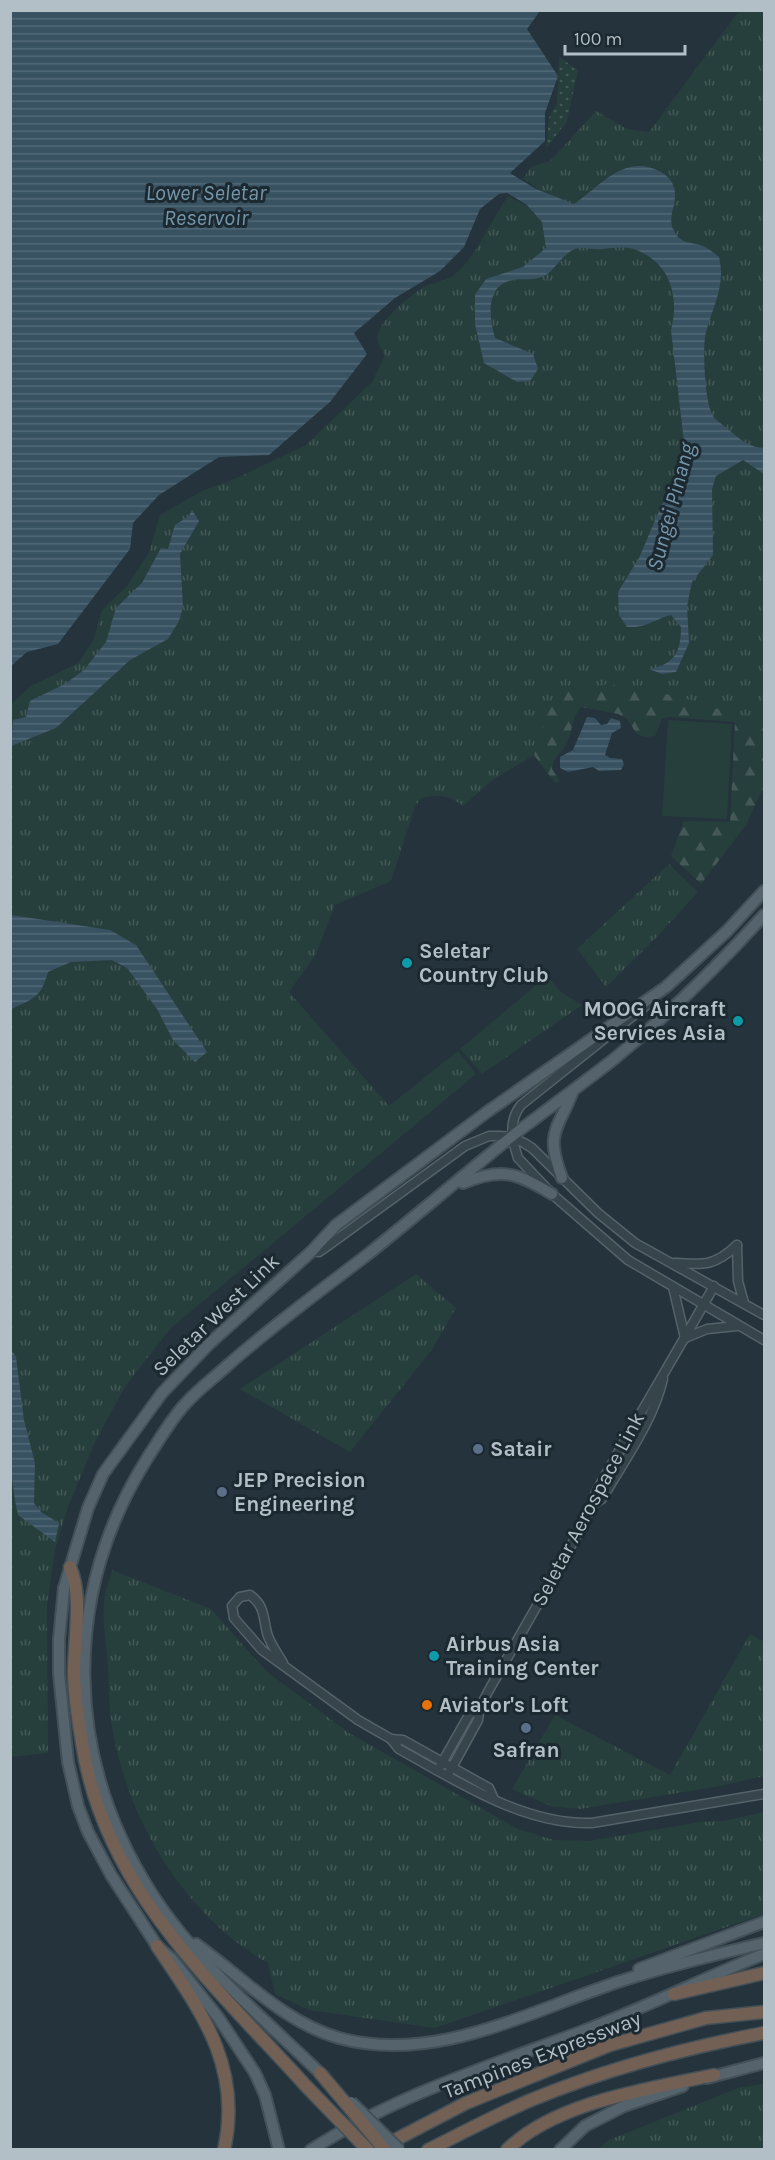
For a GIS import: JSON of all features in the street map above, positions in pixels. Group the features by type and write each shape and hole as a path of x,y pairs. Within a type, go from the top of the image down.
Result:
{"highway":[{"path":"70,1567 76,1589 75,1702 87,1772 98,1812 127,1874 165,1931 305,2085 368,2150"},
{"path":"157,1946 206,2019 217,2044 229,2106 224,2150"},
{"path":"674,1994 765,1973"},
{"name":"Tampines Expressway","path":"376,2150 466,2103 610,2045 706,2018 765,2012"},
{"name":"Tampines Expressway","path":"428,2150 531,2100 615,2069 699,2046 765,2033"},
{"path":"320,2073 385,2150"},
{"path":"507,2150 546,2123 582,2108 631,2093 714,2075"}],"main road":[{"name":"Seletar West Link","path":"279,2150 265,2095 238,2046 172,1959 157,1946 111,1875 88,1832 68,1762 59,1650 64,1588 88,1508 103,1474 162,1393 210,1343 312,1251 336,1225 487,1112 666,987 727,931 765,891"},
{"name":"Seletar West Link","path":"400,2150 219,1976 154,1896 128,1853 107,1804 94,1760 87,1720 84,1655 88,1609 101,1553 132,1482 186,1402 253,1343 454,1187 512,1137 617,1057 691,991 765,915"},
{"path":"562,1178 555,1158 553,1136 573,1091"},
{"path":"454,1187 486,1173 500,1173 527,1180 552,1194"},
{"path":"624,1980 660,1960 765,1922"},
{"path":"190,1942 209,1953 262,1997 311,2026 338,2037 379,2045 422,2044 461,2037 624,1980 694,1959 765,1943"},
{"path":"311,2150 397,2102 674,1994 765,1954"},
{"path":"560,2150 585,2126 624,2106 714,2075 765,2063"}],"street":[{"path":"666,987 641,1012 521,1106 513,1120 512,1137 518,1158 552,1194 628,1260 765,1340"},
{"path":"312,1251 319,1252 465,1146 489,1136 512,1137 532,1148 635,1243 765,1315"},
{"path":"672,1262 708,1264 724,1258 737,1245 738,1281 744,1303"},
{"name":"Seletar Aerospace Link","path":"449,1771 478,1720 480,1707 593,1505 594,1494 714,1286"},
{"path":"673,1287 685,1338 719,1326 741,1326"},
{"name":"Seletar Aerospace Link","path":"593,1505 602,1499 630,1450 659,1397 664,1376"},
{"path":"283,1663 268,1635 264,1610 260,1603 250,1595 240,1597 232,1606 234,1618 262,1650 283,1663 358,1720 391,1739 403,1740 440,1766 489,1788 494,1797 531,1814 570,1823 592,1823 765,1794"},
{"name":"Seletar Aerospace Link","path":"440,1766 469,1715 480,1707"}],"green space":[{"path":"739,11 764,11 764,723 673,695 626,690 610,683 581,694 556,689 534,755 494,779 463,806 443,796 421,798 415,807 391,881 335,905 316,954 289,992 389,1106 458,1051 476,1074 171,1328 126,1385 95,1442 68,1507 55,1550 47,1605 48,1753 11,1757 10,705 31,686 78,663 93,641 102,610 127,586 149,553 160,515 202,491 237,478 306,445 372,382 385,355 378,342 378,334 390,315 422,288 453,276 462,268 508,196 527,206 538,189 523,179 531,167 551,160 596,111 627,129 649,132"},
{"path":"559,57 578,70 567,121 546,149 549,117 557,103"},
{"path":"610,683 626,690 673,695 764,723 764,786 746,825 701,884 671,856 684,821 730,822 735,722 669,717 662,719 655,736 645,737 637,734 627,719 618,714 581,707 575,717 567,743 553,765 552,769 560,781 555,783 534,755 556,689 581,694"},
{"path":"668,720 732,724 727,819 662,816"},
{"path":"669,864 698,892 659,935 606,987 577,949"},
{"path":"547,976 561,992 582,1005 482,1074 460,1049"},
{"path":"416,1274 456,1308 431,1351 350,1452 240,1389"},
{"path":"112,1570 211,1609 267,1672 349,1733 518,1829 554,1840 589,1841 700,1822 723,1821 764,1812 764,1914 435,2028 309,2010 275,1994 268,1963 237,1943 185,1890 163,1860 144,1827 129,1792 118,1757 110,1708 104,1602"},
{"path":"750,1634 764,1642 764,1776 720,1786 580,1809 550,1806 512,1789 555,1715 670,1775"},
{"path":"764,2084 764,2149 598,2149 609,2140 738,2088"}],"water":[{"name":"Lower Seletar Reservoir","path":"11,10 540,11 527,29 558,76 545,113 545,141 510,173 536,189 574,204 613,174 635,166 659,171 670,179 675,192 671,218 672,228 680,239 705,247 719,257 721,267 720,286 706,332 704,349 708,398 712,414 737,437 750,445 764,448 764,474 743,460 716,476 712,489 713,555 692,582 687,606 689,643 676,672 662,674 649,669 665,664 674,656 680,644 681,627 671,615 645,625 627,627 619,615 618,592 639,558 662,504 679,476 685,451 671,330 673,293 664,271 656,262 634,249 624,247 574,250 564,256 544,276 503,283 493,296 491,321 495,338 533,354 538,369 530,381 517,382 484,363 475,324 475,295 486,279 523,267 546,248 542,222 527,205 507,193 499,194 480,209 464,247 440,271 395,298 354,333 367,354 330,402 269,455 219,457 159,495 133,523 130,549 58,644 27,652 11,666"},
{"path":"192,510 199,521 180,554 183,607 179,621 168,639 130,660 56,728 11,746 13,720 26,717 30,701 65,684 84,670 106,642 116,608 142,583 161,548 168,549 175,525 189,516"},
{"path":"587,717 595,718 601,725 607,724 611,718 620,721 621,728 612,733 605,755 622,759 624,764 621,770 599,771 593,767 568,772 560,768 560,757 573,750"},
{"path":"11,915 110,930 136,945 207,1052 195,1062 173,1040 157,1009 127,968 112,960 71,962 48,972 36,996 11,1009"},
{"path":"10,1348 16,1357 24,1420 35,1463 34,1503 41,1512 59,1523 55,1542 18,1515 10,1453"}],"place":[{"name":"Seletar Country Club","path":"407,963"},
{"name":"MOOG Aircraft Services Asia","path":"738,1021"},
{"name":"Satair","path":"478,1449"},
{"name":"JEP Precision Engineering","path":"222,1492"},
{"name":"Airbus Asia Training Center","path":"434,1656"},
{"name":"Aviator's Loft","path":"427,1705"},
{"name":"Safran","path":"526,1728"}],"water label":[{"name":"Sungei Pinang","path":"671,507"}]}
